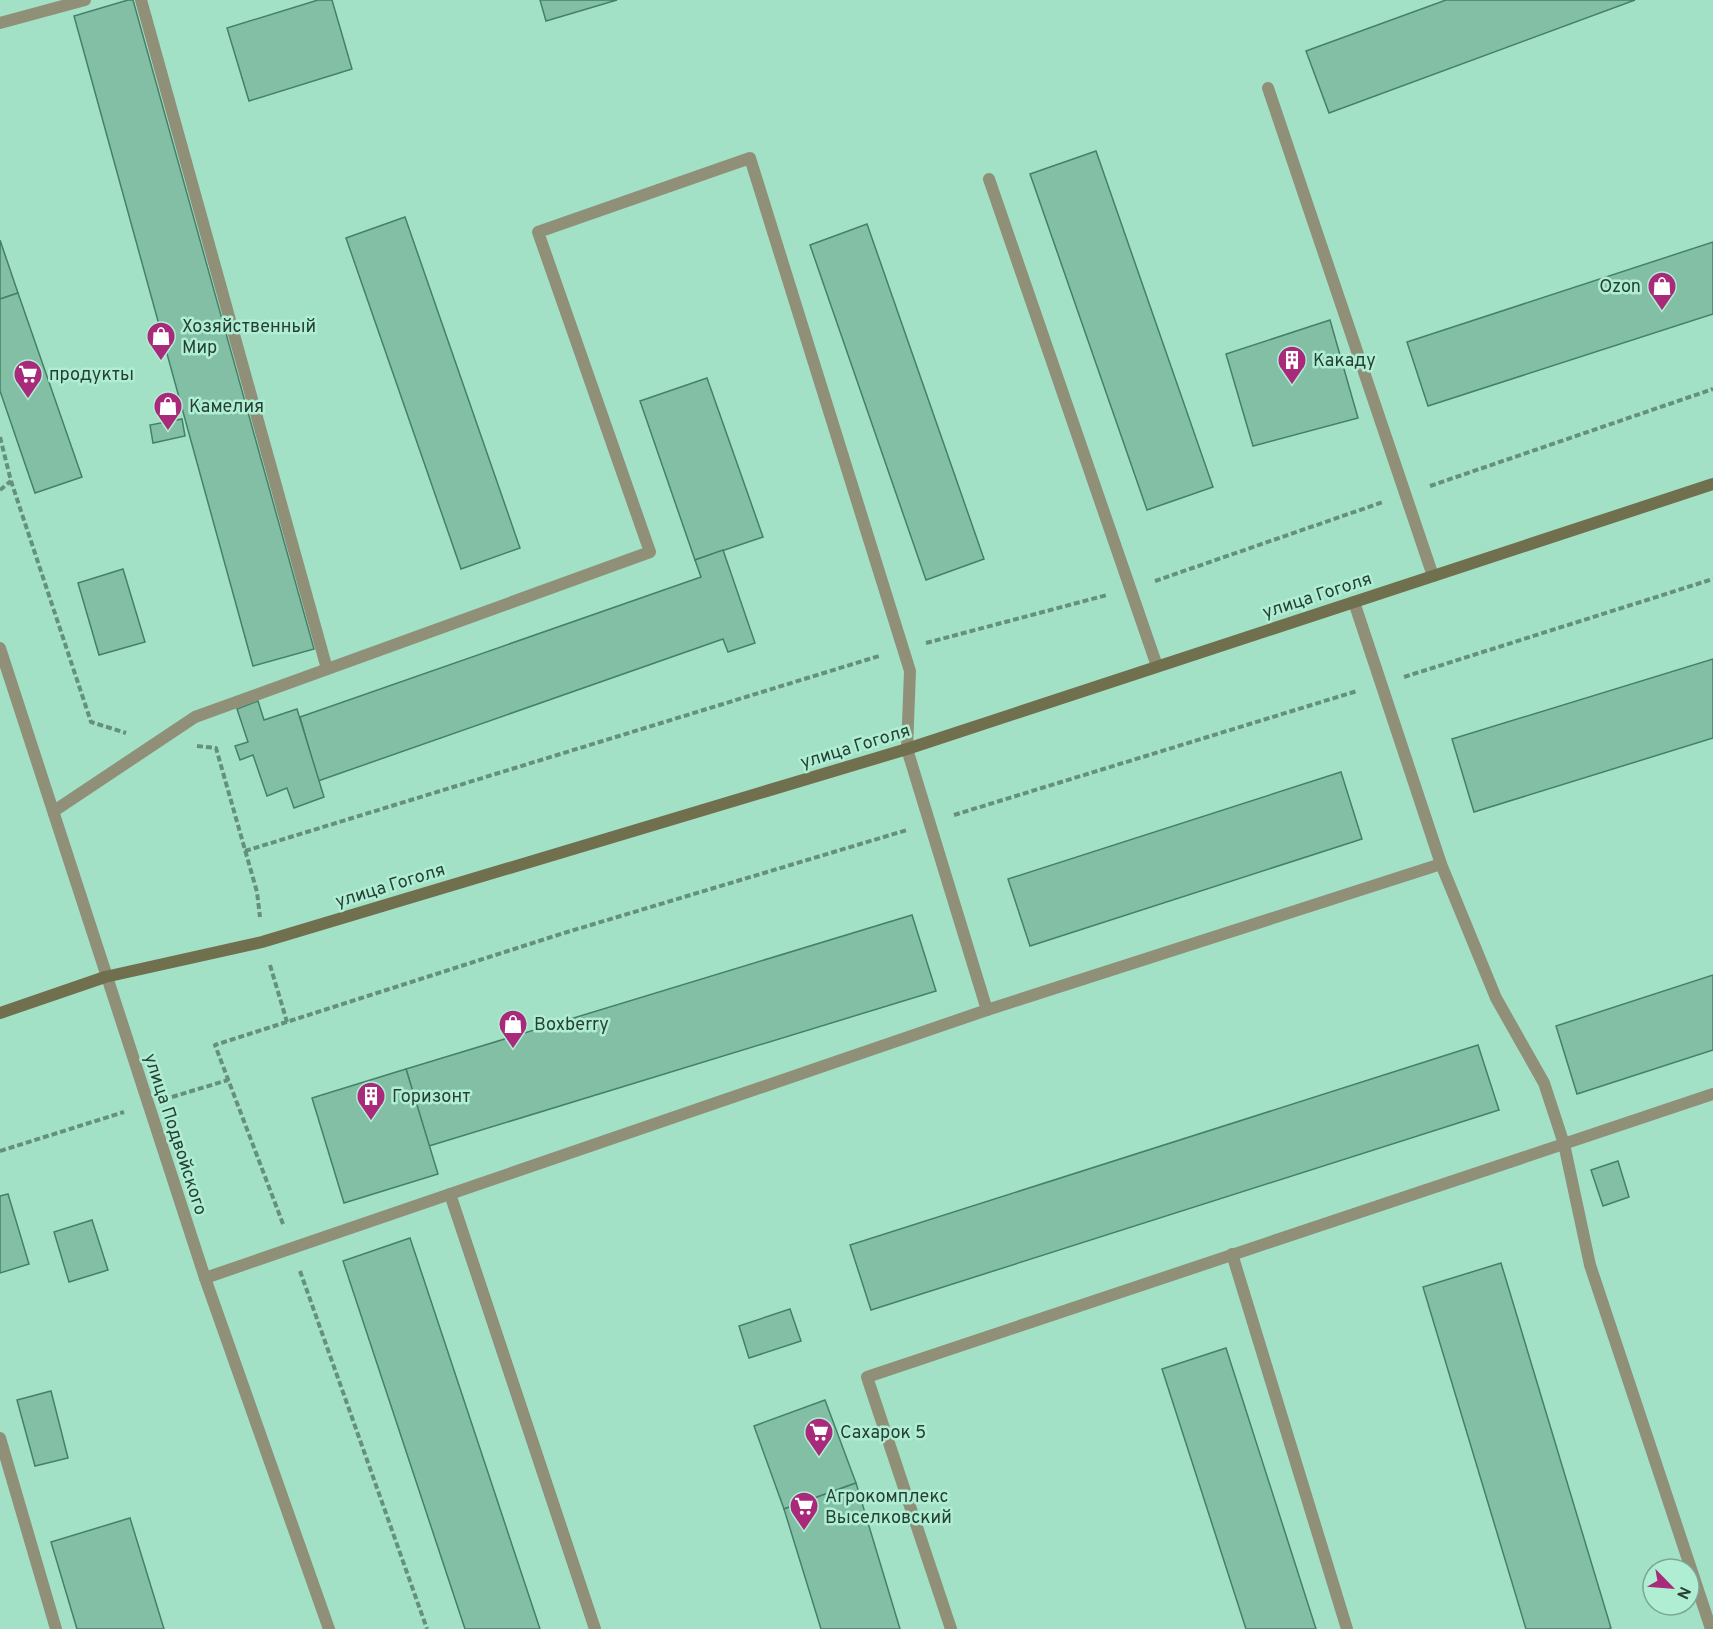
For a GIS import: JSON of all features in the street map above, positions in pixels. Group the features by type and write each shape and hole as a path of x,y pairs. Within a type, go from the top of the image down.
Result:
{"main road":[{"name":"улица Гоголя","path":"0,1013 105,976 262,942 907,749 1713,484"}],"street":[{"path":"0,22 85,0"},
{"path":"141,0 327,669"},
{"path":"1268,88 1433,576"},
{"path":"54,811 195,717 650,552 538,232 750,158 910,671 907,749 987,1010"},
{"path":"989,179 1157,666"},
{"path":"1354,602 1441,864 1496,998 1544,1083 1564,1144 1590,1265 1711,1629"},
{"name":"улица Подвойского","path":"0,648 205,1278 329,1629"},
{"path":"205,1278 987,1010 1441,864"},
{"path":"951,1629 867,1377 1713,1094"},
{"path":"450,1194 595,1629"},
{"path":"1232,1254 1347,1629"},
{"path":"0,1438 57,1629"}],"path":[{"path":"245,851 903,649 1131,589 1713,389"},
{"path":"0,490 10,481"},
{"path":"427,1629 292,1248 215,1045 564,933 930,823 1713,579"},
{"path":"0,1151 228,1080"}],"building":[{"path":"133,0 314,649 253,666 74,16"},
{"path":"318,0 332,0 352,69 249,101 227,28"},
{"path":"540,0 617,0 546,21"},
{"path":"1446,0 1635,0 1329,113 1306,51"},
{"path":"1096,151 1213,487 1147,510 1030,174"},
{"path":"405,217 520,548 461,569 346,238"},
{"path":"867,224 984,559 926,580 810,245"},
{"path":"0,240 18,293 0,299"},
{"path":"1713,242 1713,314 1428,406 1407,342"},
{"path":"18,293 82,477 35,493 0,391 0,299"},
{"name":"Какаду","path":"1330,320 1358,418 1253,446 1226,354"},
{"path":"707,378 763,537 695,560 640,401"},
{"name":"Камелия","path":"182,419 185,436 153,443 150,425"},
{"path":"723,550 755,643 728,652 723,639 318,781 300,717 701,577 695,560"},
{"path":"123,569 145,642 99,655 78,583"},
{"path":"1713,659 1713,738 1474,812 1452,739"},
{"path":"258,701 264,720 297,709 324,797 294,808 287,788 267,796 253,755 240,760 235,746 248,742 237,709"},
{"path":"1341,772 1362,839 1030,946 1008,879"},
{"path":"912,915 936,991 429,1146 406,1069"},
{"path":"1713,975 1713,1050 1577,1094 1556,1026"},
{"path":"1478,1045 1499,1110 871,1310 850,1245"},
{"name":"Горизонт","path":"406,1069 438,1174 344,1203 312,1098"},
{"path":"1618,1161 1629,1197 1603,1206 1591,1170"},
{"path":"8,1194 29,1264 0,1273 0,1196"},
{"path":"92,1220 108,1270 69,1282 54,1232"},
{"path":"410,1238 540,1629 465,1629 343,1261"},
{"path":"1501,1263 1611,1628 1608,1629 1526,1629 1423,1287"},
{"path":"790,1309 801,1341 749,1358 739,1326"},
{"path":"1226,1348 1316,1629 1246,1629 1162,1369"},
{"path":"51,1391 68,1458 35,1466 17,1400"},
{"path":"825,1400 856,1483 784,1509 754,1426"},
{"path":"856,1483 900,1629 821,1629 784,1509"},
{"path":"130,1518 164,1629 77,1629 51,1542"}],"place":[{"name":"Ozon","path":"1662,312"},
{"name":"Хозяйственный Мир","path":"161,362"},
{"name":"Какаду","path":"1292,386"},
{"name":"продукты","path":"28,400"},
{"name":"Камелия","path":"168,432"},
{"name":"Boxberry","path":"513,1050"},
{"name":"Горизонт","path":"371,1122"},
{"name":"Сахарок 5","path":"819,1458"},
{"name":"Агрокомплекс Выселковский","path":"804,1532"}]}
